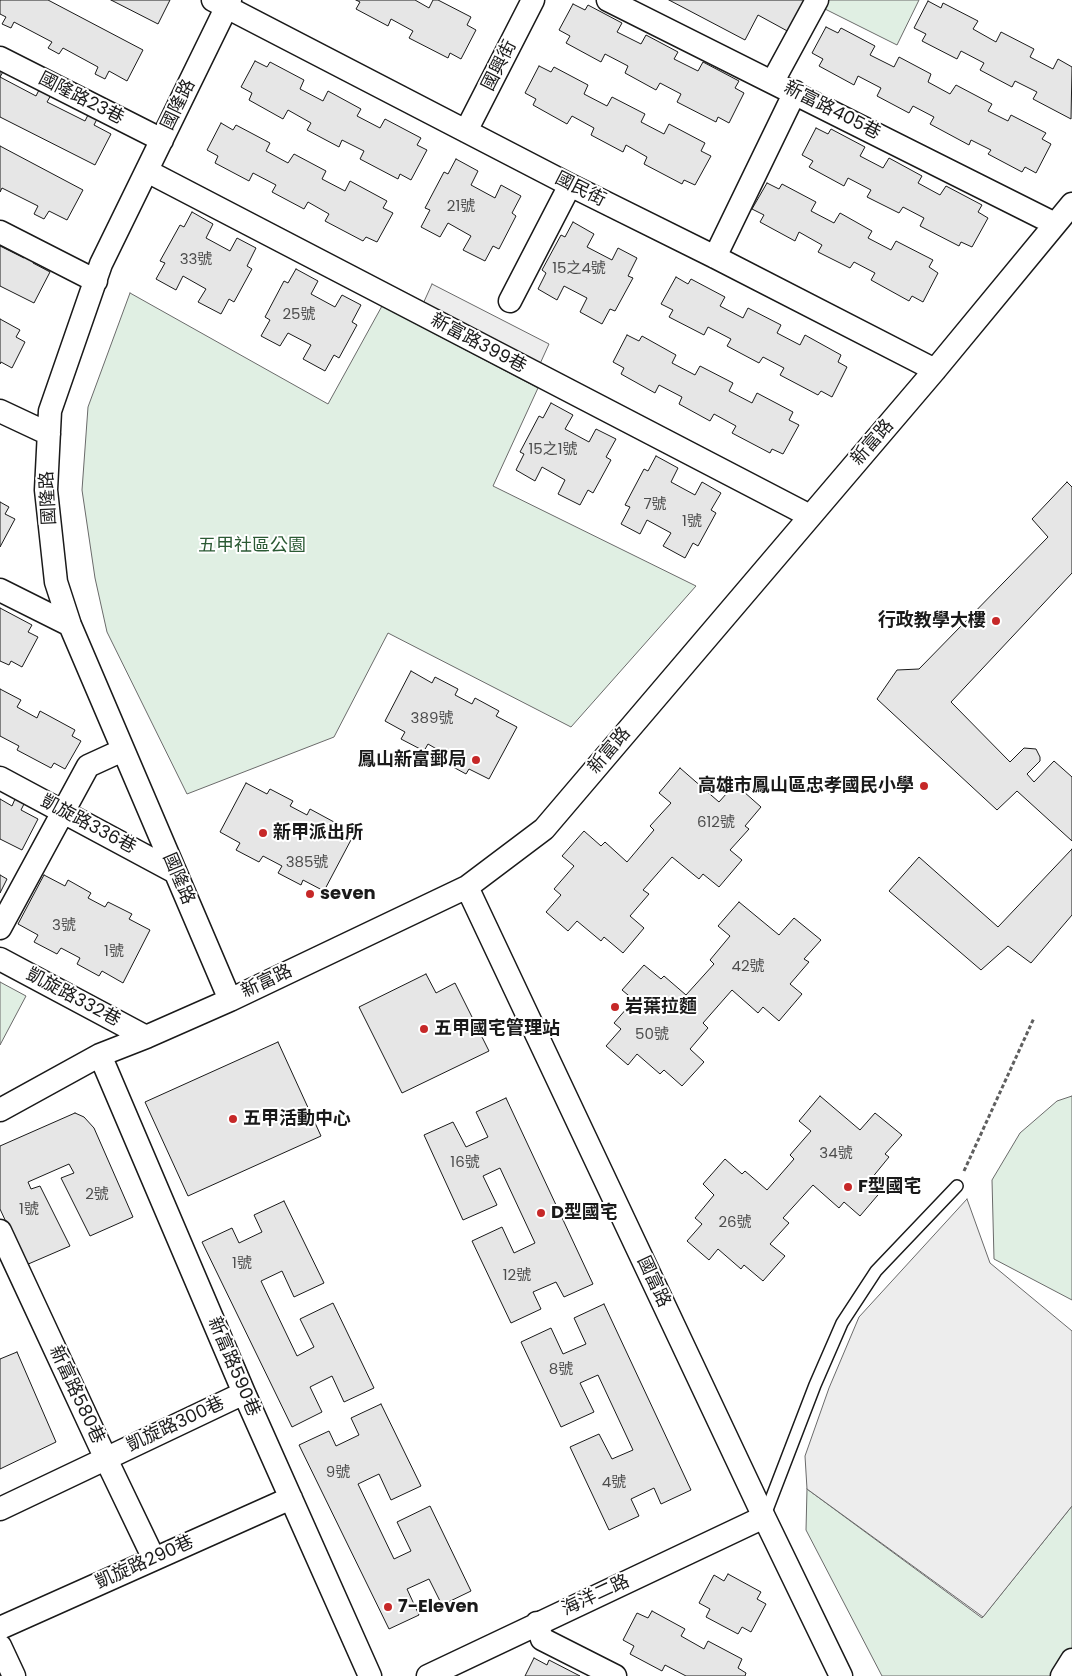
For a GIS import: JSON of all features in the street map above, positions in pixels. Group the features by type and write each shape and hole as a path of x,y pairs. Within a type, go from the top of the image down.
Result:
{"street":[{"name":"國興街","path":"466,131 533,0"},
{"name":"新富路405巷","path":"608,0 795,92 1055,224"},
{"path":"773,81 817,0"},
{"name":"國民街","path":"223,2 570,185 715,256 935,370"},
{"name":"國隆路","path":"223,2 162,140 101,264 50,411 46,490 56,582 70,625 230,1000"},
{"name":"國隆路23巷","path":"0,58 162,140"},
{"path":"715,256 795,92"},
{"name":"新富路399巷","path":"147,171 810,516"},
{"path":"510,301 570,185"},
{"name":"新富路","path":"0,1110 100,1055 230,1000 467,887 544,829 935,370 1072,204"},
{"path":"0,232 96,281"},
{"path":"0,411 49,434"},
{"path":"0,590 70,625"},
{"path":"0,928 88,766 123,750"},
{"name":"凱旋路336巷","path":"0,778 175,872"},
{"name":"國富路","path":"467,887 764,1517 842,1676"},
{"name":"凱旋路332巷","path":"0,959 146,1037"},
{"name":"新富路590巷","path":"100,1055 244,1393 370,1676"},
{"name":"新富路580巷","path":"0,1230 154,1559"},
{"name":"凱旋路300巷","path":"0,1509 244,1393"},
{"name":"凱旋路290巷","path":"0,1628 291,1498"},
{"name":"海洋二路","path":"428,1676 764,1517"},
{"path":"536,1624 542,1639 615,1676"},
{"path":"0,1646 14,1676"}],"lane":[{"path":"764,1517 815,1385 842,1323 876,1271 957,1186"}],"path":[{"path":"957,1186 1034,1018"}],"green space":[{"path":"819,0 919,0 897,45 817,5"},
{"name":"五甲社區公園","path":"130,293 328,404 382,306 538,388 493,486 696,586 571,727 388,633 334,737 187,794 107,632 95,578 82,490 88,407"},
{"path":"0,982 26,996 0,1045"},
{"path":"1072,1096 1072,1300 994,1259 992,1180 1020,1133 1057,1101"},
{"path":"807,1489 982,1618 1072,1506 1072,1649 1053,1676 882,1676 806,1530"}],"shaded area":[{"path":"432,284 549,344 539,366 422,306"},
{"path":"967,1199 990,1263 1072,1331 1072,1506 983,1617 807,1489 805,1456 829,1388 859,1317"}],"building":[{"path":"0,0 48,0 143,50 127,81 109,71 105,79 95,74 98,67 63,48 59,54 48,48 52,42 14,22 11,28 2,24 6,17 0,14"},
{"path":"111,0 170,0 158,24"},
{"path":"356,0 415,0 429,8 433,0 438,0 471,17 467,25 476,30 461,59 450,53 448,58 409,38 413,31 391,19 388,26 356,9 360,2"},
{"path":"669,0 809,0 791,33 758,15 745,40"},
{"path":"928,1 941,8 943,3 978,21 973,29 996,42 1001,32 1034,49 1030,57 1053,69 1058,59 1072,67 1071,119 1033,99 1037,92 1015,81 1012,87 980,70 984,63 961,51 957,59 922,41 926,34 914,28"},
{"path":"573,4 585,10 588,5 622,23 617,32 641,44 646,35 678,52 674,59 698,71 703,62 739,81 735,88 744,93 729,123 718,117 716,122 677,102 681,94 660,83 656,90 625,73 628,66 605,54 601,62 566,43 570,36 559,30"},
{"path":"826,27 838,33 841,28 875,46 870,55 894,67 899,57 931,74 928,82 950,94 956,85 992,104 988,111 1008,121 1011,115 1046,133 1042,139 1051,144 1036,173 1025,167 1022,172 988,154 991,150 971,140 969,145 930,124 934,117 913,106 909,113 877,96 881,88 858,76 854,85 819,66 823,59 812,53"},
{"path":"255,61 267,67 270,62 304,80 300,89 323,101 328,91 361,109 357,116 380,128 385,119 421,138 417,145 427,150 411,180 400,174 398,179 360,159 364,151 342,140 339,147 307,130 311,123 288,110 283,119 249,100 252,93 241,87"},
{"path":"539,66 551,72 554,67 588,85 584,94 607,106 612,97 645,114 641,122 664,134 669,124 705,143 701,151 711,156 695,185 684,180 682,184 644,164 647,157 626,145 623,152 591,135 594,128 572,116 567,124 533,105 536,99 525,93"},
{"path":"0,68 4,70 0,77"},
{"path":"0,77 36,96 39,90 51,95 47,102 85,121 88,115 97,119 94,125 111,134 95,165 0,117"},
{"path":"221,123 233,130 236,125 270,143 266,151 288,163 294,154 326,171 322,179 345,191 350,181 387,201 383,208 393,213 377,242 366,237 363,241 325,221 329,214 308,202 304,209 272,192 276,185 253,173 249,181 215,163 218,156 207,150"},
{"path":"816,128 828,134 831,129 865,147 860,156 883,168 889,158 922,176 918,183 940,195 946,186 982,205 978,212 988,218 972,247 961,242 959,246 920,226 924,218 903,207 899,213 867,197 871,190 848,178 844,186 809,167 813,161 802,155"},
{"path":"0,146 83,190 67,220 49,211 44,219 34,214 38,206 2,188 0,192"},
{"path":"456,159 478,171 471,185 495,198 501,185 521,196 512,213 516,216 499,249 493,246 485,261 463,250 471,236 448,223 440,237 421,227 430,210 425,208 444,172 448,174"},
{"path":"767,183 779,189 782,184 816,202 811,211 834,223 840,213 872,231 868,238 891,250 896,241 933,260 929,267 938,273 923,302 912,296 909,301 871,280 875,273 854,262 850,268 818,252 822,245 799,232 795,241 760,222 764,215 752,209"},
{"path":"192,212 213,224 206,238 230,251 237,238 256,248 247,266 252,269 234,302 229,299 221,314 198,302 206,289 183,276 176,290 156,279 165,263 160,261 180,225 184,227"},
{"path":"573,222 594,234 587,247 612,260 618,248 637,258 628,276 633,278 615,311 610,309 602,324 580,312 587,298 564,286 557,300 538,289 546,273 542,270 561,235 565,237"},
{"path":"0,246 24,258 27,252 36,257 33,263 50,272 34,303 0,286"},
{"path":"296,269 318,281 311,294 335,307 342,295 361,305 352,322 357,325 339,358 334,355 325,371 303,359 311,345 288,333 280,346 261,336 270,320 265,317 284,281 288,283"},
{"path":"676,277 688,284 691,279 725,297 720,306 743,318 748,308 781,325 777,333 800,345 805,335 841,355 838,362 847,367 832,397 821,391 818,395 780,375 784,368 763,357 759,363 727,346 731,339 708,327 704,335 669,317 673,310 661,304"},
{"path":"0,319 20,330 16,337 25,342 12,368 1,362 0,364"},
{"path":"627,335 639,341 642,336 676,355 672,363 695,375 700,366 733,383 729,391 752,403 757,393 793,412 789,420 799,425 783,454 772,449 770,453 732,433 736,426 714,414 710,421 679,404 682,397 659,385 655,393 621,374 624,368 613,362"},
{"path":"551,403 573,415 565,429 589,442 596,429 616,439 606,457 611,460 593,493 588,490 580,505 558,494 565,480 542,467 535,481 516,470 524,454 520,452 539,416 543,418"},
{"path":"656,456 678,468 671,482 695,495 702,482 721,493 711,510 716,513 698,546 693,543 685,558 663,546 671,533 647,520 640,534 621,524 630,507 625,505 644,469 648,471"},
{"name":"行政教學大樓","path":"1067,482 1072,487 1072,573 951,702 1010,762 1024,748 1036,749 1040,761 1027,774 1034,782 1054,761 1072,777 1072,841 1017,791 997,810 877,699 897,670 919,669 1048,537 1032,519"},
{"path":"0,502 9,507 5,514 15,519 0,547"},
{"path":"0,608 32,625 28,632 38,637 22,667 11,661 9,665 0,661"},
{"path":"411,671 432,683 435,677 458,689 455,695 472,704 475,698 499,711 496,716 517,727 489,779 469,769 466,774 444,762 447,755 428,744 424,751 401,739 405,732 385,721"},
{"path":"0,689 21,700 17,707 37,718 40,711 75,730 72,736 81,741 65,769 54,763 51,768 17,750 19,746 0,736"},
{"path":"680,768 719,802 735,784 761,807 745,826 749,829 730,850 742,860 719,887 703,874 699,879 672,857 643,890 649,894 630,916 644,928 623,953 604,937 601,941 577,921 568,931 546,912 561,895 554,889 574,866 562,856 584,831 601,846 605,842 627,862 654,830 650,826 671,803 659,793"},
{"path":"246,783 267,794 270,789 293,801 290,806 307,815 310,809 334,822 331,827 352,838 324,891 303,880 301,885 278,873 282,866 263,856 259,862 236,850 240,843 220,832"},
{"path":"0,799 12,806 15,799 24,804 21,810 38,819 22,850 0,839"},
{"path":"1072,849 1072,915 1031,963 1008,946 981,970 889,891 919,857 998,927"},
{"path":"0,875 7,879 0,893"},
{"path":"44,875 65,886 68,880 91,893 88,898 105,907 108,902 132,914 129,919 150,930 123,983 102,971 99,976 77,964 80,958 61,948 57,954 34,942 38,935 18,924"},
{"path":"739,902 779,935 794,918 821,940 804,959 809,962 790,984 802,994 779,1021 763,1007 758,1013 732,990 703,1023 708,1028 690,1049 704,1062 682,1086 664,1070 660,1074 637,1054 628,1065 606,1046 621,1029 614,1023 634,1000 622,990 644,965 661,979 664,976 686,995 714,964 710,960 730,936 718,926"},
{"name":"五甲國宅管理站","path":"426,974 436,993 455,983 489,1051 402,1093 359,1007"},
{"name":"五甲活動中心","path":"278,1042 321,1136 188,1196 145,1102"},
{"name":"F型國宅","path":"820,1096 860,1130 875,1113 902,1135 885,1154 889,1157 871,1179 883,1189 860,1216 844,1202 839,1208 813,1185 783,1218 789,1223 770,1244 785,1256 763,1281 744,1265 741,1269 718,1249 709,1260 687,1241 702,1224 695,1218 714,1195 703,1184 725,1159 742,1174 745,1171 767,1190 794,1159 790,1155 811,1131 799,1121"},
{"name":"D型國宅","path":"506,1098 593,1284 564,1297 556,1282 533,1292 541,1309 511,1323 472,1241 502,1227 514,1253 535,1243 500,1168 483,1176 497,1205 463,1220 424,1135 453,1122 466,1147 488,1137 476,1112"},
{"path":"75,1113 84,1117 94,1128 133,1217 90,1236 61,1178 74,1173 69,1164 28,1182 31,1189 40,1186 70,1246 26,1265 0,1209 0,1146"},
{"path":"284,1201 324,1283 294,1297 282,1271 261,1281 297,1356 314,1347 300,1319 333,1303 374,1388 344,1402 332,1376 310,1387 322,1412 292,1427 202,1242 232,1228 239,1243 262,1232 254,1215"},
{"path":"604,1304 691,1490 661,1504 654,1488 631,1499 639,1516 609,1530 570,1447 599,1434 612,1459 633,1450 598,1375 580,1383 594,1412 561,1427 521,1342 551,1328 563,1354 586,1344 574,1318"},
{"path":"17,1352 56,1442 0,1469 0,1359"},
{"path":"381,1404 421,1486 391,1500 379,1474 358,1484 394,1559 411,1551 397,1522 430,1506 471,1591 442,1605 429,1579 407,1589 419,1615 389,1629 299,1445 329,1431 336,1446 359,1435 351,1418"},
{"path":"728,1574 761,1592 757,1599 766,1604 751,1632 742,1627 738,1634 706,1617 710,1609 699,1603 714,1575 724,1581"},
{"path":"652,1611 685,1629 681,1636 704,1649 708,1641 742,1659 738,1668 746,1673 745,1676 686,1676 665,1665 662,1671 630,1654 634,1646 623,1640 637,1613 648,1618"},
{"path":"534,1658 547,1665 549,1660 580,1676 525,1676"}],"place":[{"name":"行政教學大樓","path":"996,621"},
{"name":"鳳山新富郵局","path":"476,760"},
{"name":"高雄市鳳山區忠孝國民小學","path":"924,786"},
{"name":"新甲派出所","path":"263,833"},
{"name":"seven","path":"310,894"},
{"name":"岩葉拉麵","path":"615,1007"},
{"name":"五甲國宅管理站","path":"424,1029"},
{"name":"五甲活動中心","path":"233,1119"},
{"name":"F型國宅","path":"848,1187"},
{"name":"D型國宅","path":"541,1213"},
{"name":"7-Eleven","path":"388,1607"}]}
